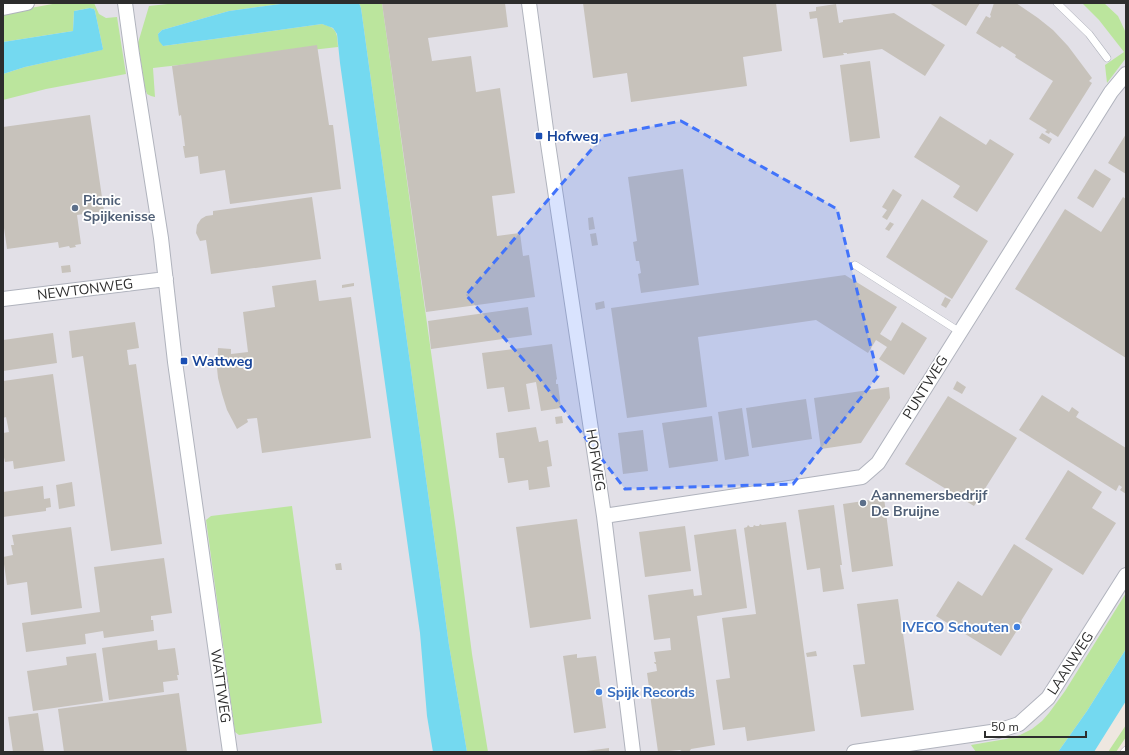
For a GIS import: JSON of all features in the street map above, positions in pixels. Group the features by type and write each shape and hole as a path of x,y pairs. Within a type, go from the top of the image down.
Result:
{"street":[{"path":"3,8 27,3"},
{"name":"WATTWEG","path":"125,3 161,238 175,362 230,752"},
{"name":"HOFWEG","path":"529,3 547,137 604,516 634,752"},
{"name":"PUNTWEG","path":"604,516 862,476 878,463 1111,92 1125,76"},
{"name":"NEWTONWEG","path":"3,299 166,279"},
{"name":"LAANWEG","path":"854,752 998,731 1019,724 1048,698 1126,575"}],"lane":[{"path":"1058,3 1089,34 1107,58"},
{"path":"855,265 960,332"}],"highlighted area":[{"path":"681,121 837,209 878,376 793,484 625,489 536,374 466,295 603,136"}],"shaded area":[{"path":"86,3 1126,3 1126,676 1074,752 3,752 3,64 91,35"}],"green space":[{"path":"58,3 94,3 99,14 106,18 117,17 126,74 46,89 3,100 3,74 25,67 103,49 95,11 94,9 90,8 74,11 73,31 3,42 3,13"},
{"path":"177,3 288,3 229,11 162,30 158,34 163,46 322,24 331,27 335,31 338,47 153,68 155,97 151,96 147,94 145,88 138,43 149,6"},
{"path":"359,3 382,3 472,654 488,752 467,752 449,645 361,8"},
{"path":"1082,3 1104,3 1118,16 1126,33 1126,58 1107,83 1105,65 1124,52 1099,20"},
{"path":"292,506 322,723 239,735 235,732 206,520 211,516"},
{"path":"1126,593 1126,649 1087,711 1058,752 976,752 971,745 1020,735 1032,729 1042,721 1065,691"},
{"path":"1126,725 1126,737 1116,752 1108,752"}],"water":[{"path":"288,3 359,3 361,8 449,645 467,752 433,752 427,716 420,633 337,34 333,28 322,24 163,46 159,41 158,34 162,30 229,11"},
{"path":"90,8 94,9 95,11 102,50 25,67 3,74 3,42 73,31 74,11"},
{"path":"1126,649 1126,701 1094,752 1058,752 1087,711"}],"building":[{"path":"382,3 505,3 508,27 428,38 432,61 471,56 476,92 500,88 515,193 492,196 497,236 520,233 523,256 529,255 535,297 426,312"},
{"path":"583,3 776,3 782,51 743,57 747,86 631,102 627,73 593,78"},
{"path":"929,3 980,3 966,26"},
{"path":"994,3 1016,3 1038,18 1053,30 1068,46 1092,78 1089,81 1092,83 1058,137 1050,132 1049,134 1045,132 1047,130 1029,119 1053,81 1015,57 1016,55 1002,46 1000,48 976,33 986,16 990,18"},
{"path":"836,4 839,23 843,22 843,20 894,13 945,45 925,76 882,49 847,54 843,53 844,55 823,58 817,18 810,19 809,12 816,11 816,7"},
{"path":"317,45 329,125 333,125 341,189 230,204 225,170 200,174 198,156 185,158 181,115 179,116 172,66"},
{"path":"870,61 880,138 850,142 840,65"},
{"path":"90,115 104,211 77,215 81,244 75,245 76,247 70,248 69,246 59,248 58,242 7,249 3,221 3,127"},
{"path":"940,116 986,145 990,139 1014,154 977,212 953,197 960,186 914,157"},
{"path":"1042,133 1052,139 1049,144 1039,138"},
{"path":"1126,134 1126,174 1108,163"},
{"path":"683,169 699,285 641,293 638,274 641,273 639,261 636,261 633,242 637,241 628,177"},
{"path":"1095,169 1111,179 1093,208 1077,198"},
{"path":"893,189 902,195 887,220 882,217 887,210 882,207"},
{"path":"312,197 321,259 211,274 206,240 200,241 196,233 197,225 201,219 206,216 213,215 213,211"},
{"path":"1123,197 1126,199 1126,358 1015,289 1065,209 1101,232"},
{"path":"922,199 988,241 952,299 886,257"},
{"path":"593,217 595,229 589,230 588,218"},
{"path":"890,222 894,224 889,231 885,229"},
{"path":"596,233 598,245 592,246 590,234"},
{"path":"70,265 71,272 62,273 61,266"},
{"path":"845,275 897,307 880,334 891,341 902,322 927,338 904,375 879,359 887,347 876,340 868,353 816,320 698,337 707,407 627,418 611,308"},
{"path":"316,280 319,301 351,297 371,438 262,453 257,418 247,419 248,422 237,429 227,410 218,378 218,348 231,349 231,354 248,352 243,312 275,307 272,286"},
{"path":"354,283 354,286 342,288 342,285"},
{"path":"945,297 951,300 946,308 941,305"},
{"path":"604,301 605,308 596,310 595,303"},
{"path":"528,307 532,335 431,349 428,321"},
{"path":"135,322 139,348 127,350 129,365 136,364 162,544 111,551 83,356 72,358 69,331"},
{"path":"53,333 57,363 3,371 3,340"},
{"path":"552,344 557,379 556,384 558,384 561,408 541,411 536,382 526,384 530,409 508,412 504,387 487,389 482,353"},
{"path":"53,374 65,461 14,469 13,461 5,462 3,453 3,433 9,432 6,417 3,418 3,381"},
{"path":"957,381 966,387 962,394 953,389"},
{"path":"889,387 890,398 861,443 821,449 814,398"},
{"path":"1042,395 1069,412 1072,407 1079,412 1076,417 1126,448 1126,494 1120,490 1122,487 1119,485 1116,491 1019,430"},
{"path":"948,396 1017,438 974,506 905,464"},
{"path":"806,399 812,439 752,448 746,408"},
{"path":"742,408 749,456 725,460 718,412"},
{"path":"562,416 563,423 556,424 555,417"},
{"path":"712,416 718,461 669,468 662,423"},
{"path":"536,427 539,442 548,440 552,466 547,467 550,487 529,490 528,480 508,483 504,458 499,458 496,433"},
{"path":"643,430 648,471 623,474 618,433"},
{"path":"1068,470 1102,492 1092,508 1116,523 1083,575 1025,539"},
{"path":"72,482 75,506 59,509 56,485"},
{"path":"43,486 44,499 50,498 51,507 46,508 46,511 3,517 3,492"},
{"path":"884,498 893,566 852,572 843,504"},
{"path":"834,505 844,589 823,592 820,568 807,570 798,510"},
{"path":"577,519 591,619 530,628 516,527"},
{"path":"786,522 815,731 747,741 745,727 723,730 716,680 730,678 722,618 756,614 744,528 748,525 753,527 754,525 759,526 760,524"},
{"path":"685,526 691,571 645,577 639,532"},
{"path":"71,527 82,608 31,615 27,582 7,585 3,557 13,555 11,545 14,545 12,535"},
{"path":"736,529 747,608 697,616 715,745 691,749 689,752 683,752 680,750 658,752 647,673 657,671 656,664 654,662 656,662 654,652 671,650 670,638 654,640 648,595 693,589 694,596 702,595 694,535"},
{"path":"1014,544 1053,569 1021,621 1022,622 1020,625 1022,629 1016,632 1001,656 936,616 958,581 982,596"},
{"path":"164,558 172,613 151,616 154,631 104,638 103,631 85,634 86,644 26,652 22,623 100,612 94,567"},
{"path":"341,563 342,570 336,570 335,564"},
{"path":"898,599 914,710 861,717 853,665 865,664 857,604"},
{"path":"157,640 158,650 175,648 179,675 177,675 178,680 163,682 164,692 109,700 102,648"},
{"path":"816,651 817,656 807,657 806,653"},
{"path":"96,653 103,701 33,711 27,671 67,665 66,657"},
{"path":"577,654 577,658 596,656 606,728 574,733 563,656"},
{"path":"179,693 187,752 64,752 58,709"},
{"path":"38,713 44,752 13,752 8,717"},
{"path":"609,748 609,752 586,752 586,751"}],"place":[{"name":"Hofweg","path":"539,136"},
{"name":"Picnic Spijkenisse","path":"75,208"},
{"name":"Wattweg","path":"184,361"},
{"name":"Aannemersbedrijf De Bruijne","path":"863,503"},
{"name":"IVECO Schouten","path":"1017,627"},
{"name":"Spijk Records","path":"599,692"}]}
